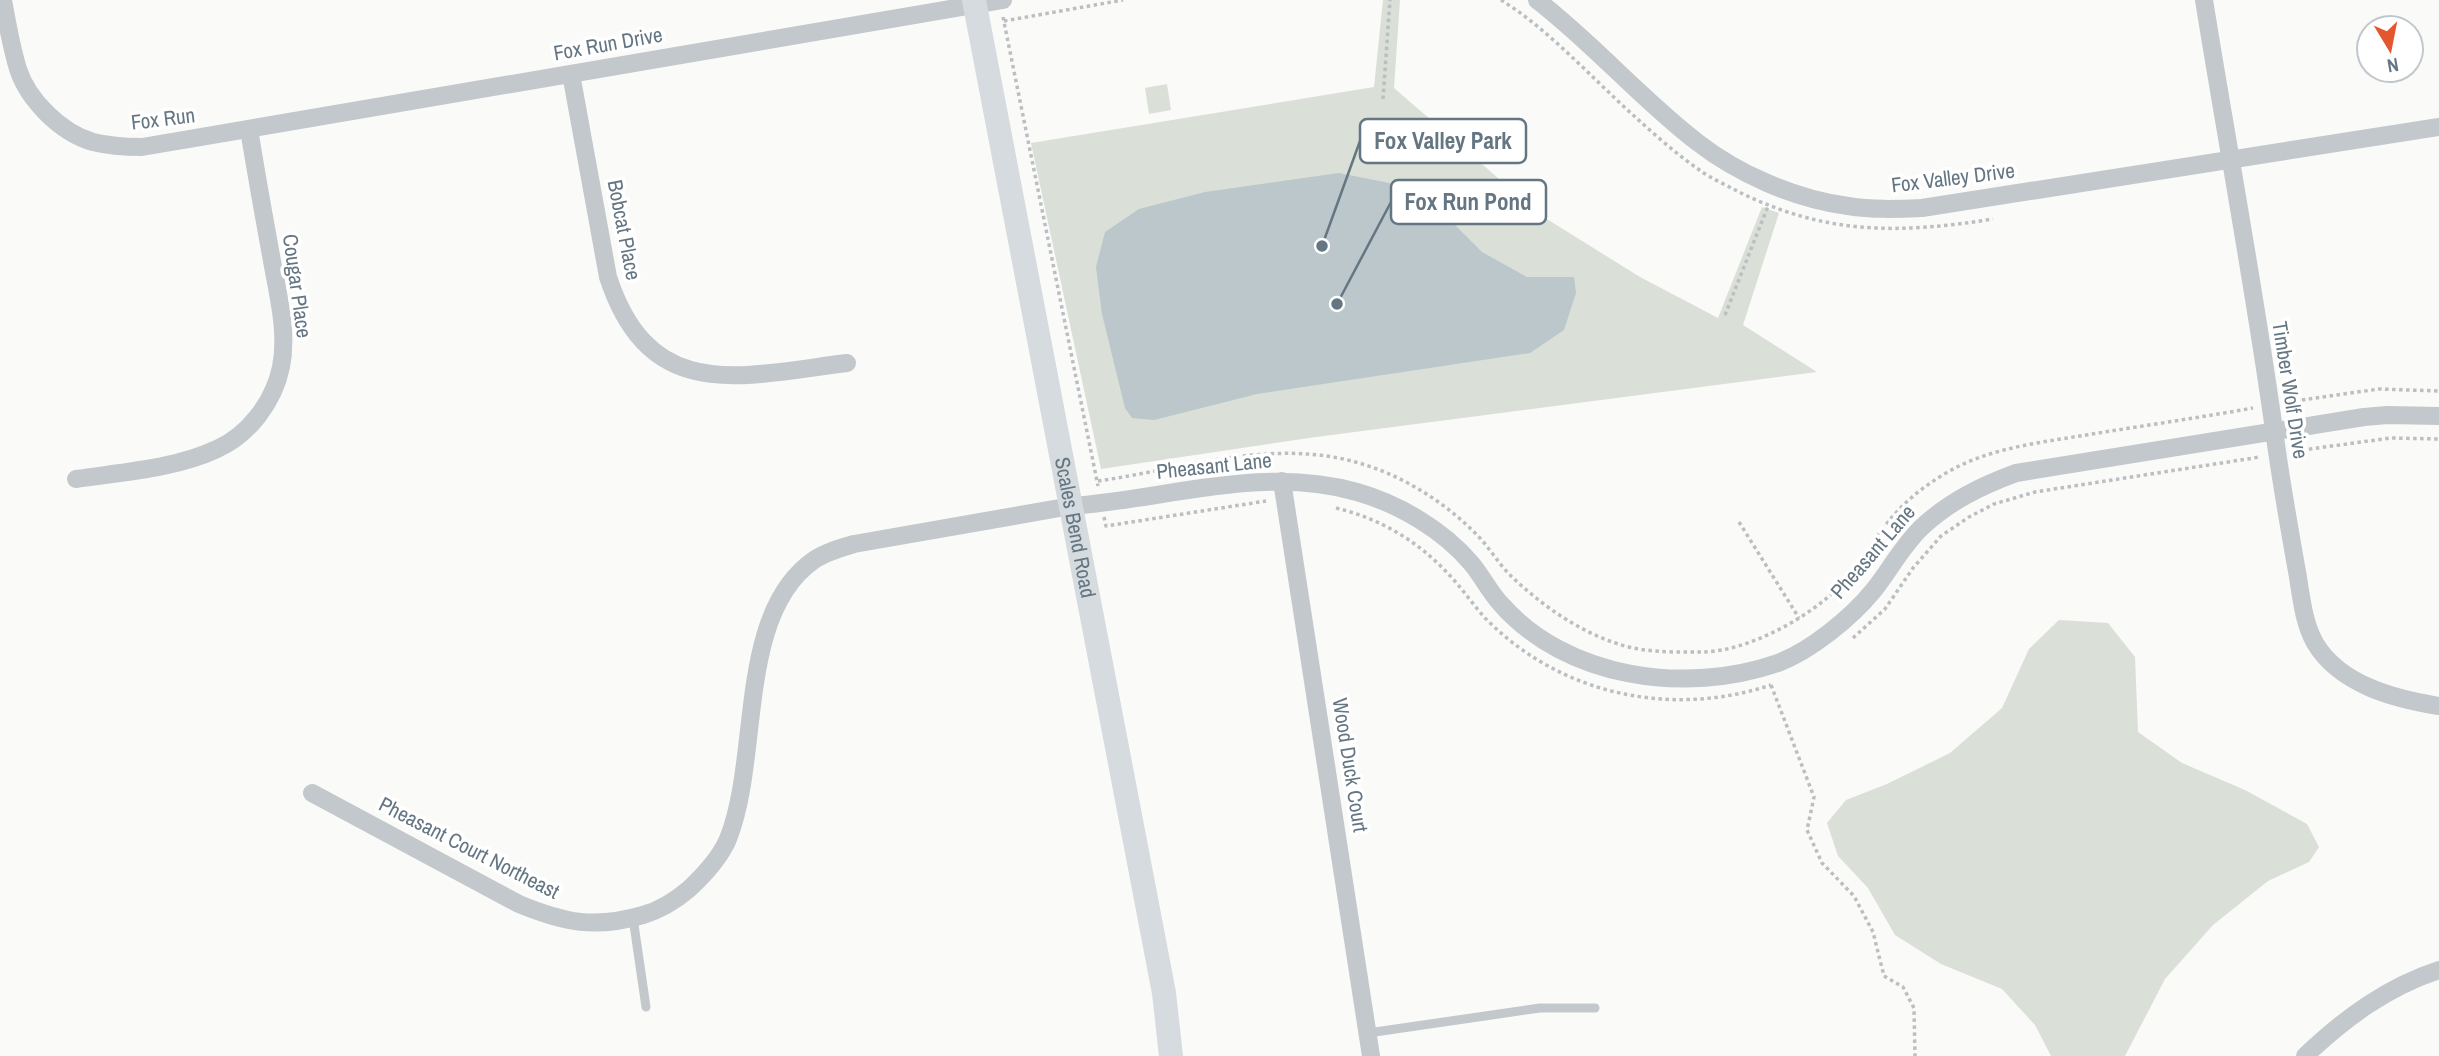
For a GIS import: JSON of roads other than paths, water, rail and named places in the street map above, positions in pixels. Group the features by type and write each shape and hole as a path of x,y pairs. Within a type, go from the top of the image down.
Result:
{"street":[{"name":"Fox Run","path":"3,0 19,71 28,91 45,112 90,141 116,147 142,147 249,129"},
{"name":"Fox Valley Drive","path":"1537,0 1698,143 1755,177 1820,201 1877,209 1922,208 2439,127"},
{"name":"Timber Wolf Drive","path":"2204,0 2276,454 2305,618 2316,644 2343,671 2378,692 2403,700 2439,706"},
{"path":"976,10 1002,5"},
{"name":"Fox Run Drive","path":"249,129 571,74 976,10"},
{"name":"Scales Bend Road","path":"976,10 1161,979 1171,1056"},
{"name":"Bobcat Place","path":"571,74 608,277 617,304 637,336 650,349 673,364 690,371 718,376 847,363"},
{"name":"Cougar Place","path":"76,479 176,463 220,448 253,422 275,386 284,343 249,129"},
{"name":"Pheasant Lane","path":"1071,506 1102,504 1243,482 1322,483 1360,493 1424,523 1449,541 1472,564 1500,603 1527,629 1556,647 1598,666 1649,677 1694,678 1736,674 1779,662 1814,643 1843,621 1872,592 1898,554 1922,527 1950,504 1979,487 2016,473 2388,415 2439,416"},
{"name":"Wood Duck Court","path":"1282,481 1371,1056"},
{"name":"Pheasant Court Northeast","path":"312,793 519,904 552,917 576,923 597,924 655,912 678,898 701,878 727,841 741,787 764,640 773,612 785,590 799,573 830,551 854,544 1071,506"},
{"path":"2305,1056 2338,1026 2375,999 2413,978 2439,970"}],"lane":[{"path":"633,918 646,1007"},
{"path":"1368,1033 1540,1008 1595,1008"}],"place":[{"name":"Fox Valley Park","path":"1322,246"},
{"name":"Fox Run Pond","path":"1337,304"}]}
